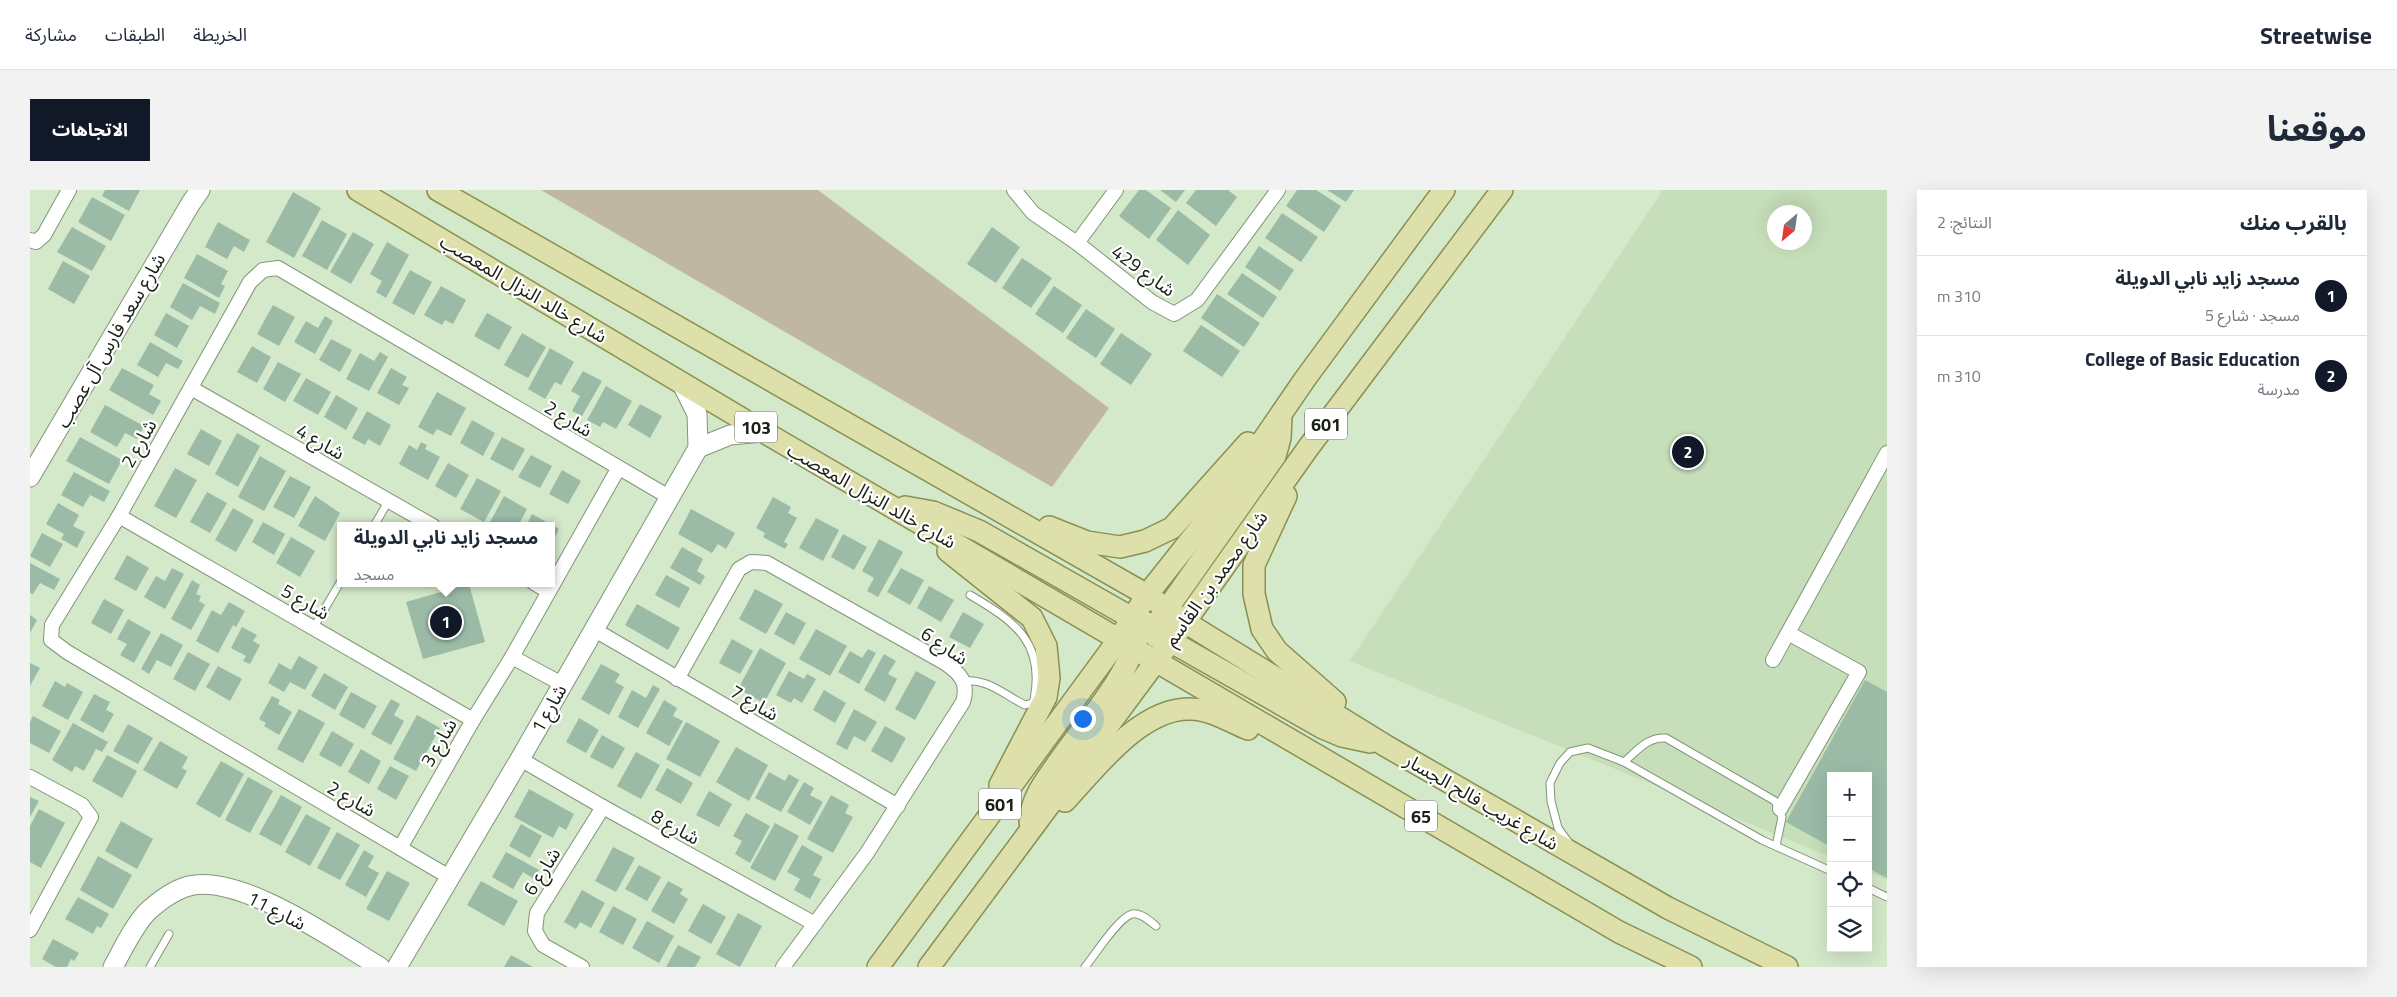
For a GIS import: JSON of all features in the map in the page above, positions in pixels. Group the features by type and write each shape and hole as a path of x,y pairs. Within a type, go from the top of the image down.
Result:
{"main road":[{"name":"103","path":"438,190 1147,595"},
{"name":"شارع محمد بن القاسم","path":"878,967 960,859 1146,631 1147,595 1220,503 1305,379 1444,190"},
{"name":"شارع محمد بن القاسم","path":"1185,622 1308,448 1502,190"},
{"name":"شارع خالد النزال المعصب","path":"359,191 764,432 890,504"},
{"path":"969,493 1087,542 1120,547 1145,541 1172,528 1305,379"},
{"path":"1030,829 1033,805 1044,783 1126,666 1146,631 1275,456 1280,438 1281,414"},
{"path":"1308,448 1254,565 1254,594 1262,629 1277,651 1386,746"},
{"path":"890,504 932,512 979,531 1146,631 1323,728 1342,736 1386,746"},
{"path":"890,504 1032,618 1046,646 1049,678 1046,698 960,859"},
{"path":"1146,631 1185,622"},
{"name":"شارع غريب فالح الجسار","path":"1185,622 1386,746 1668,908 1787,967"},
{"path":"1146,631 1154,661"},
{"name":"شارع محمد بن القاسم","path":"929,967 1154,661"},
{"name":"65","path":"1154,661 1619,932 1691,967"},
{"path":"1004,864 1135,729 1160,715 1191,709 1218,716 1359,780"}],"street":[{"path":"30,240 36,242 44,235 69,190"},
{"name":"شارع 429","path":"1014,190 1033,213 1076,243 1152,302 1174,314 1197,300 1278,190"},
{"path":"1076,243 1116,190"},
{"name":"شارع سعد فارس آل عصب","path":"30,477 195,194"},
{"name":"شارع 2","path":"451,878 67,652 52,640 52,624 119,516 250,282 263,270 278,268 618,469 669,497"},
{"path":"681,382 697,414 698,448 730,435 764,432"},
{"name":"شارع 4","path":"191,388 426,522"},
{"name":"شارع 1","path":"397,967 451,878 698,448"},
{"path":"1773,660 1887,453"},
{"name":"شارع 3","path":"555,579 618,469"},
{"name":"شارع 5","path":"119,516 473,720"},
{"name":"شارع 6","path":"677,678 739,569 751,562 767,563 945,663 957,671 963,681 966,691 963,702 898,806 867,853 783,967"},
{"path":"541,587 548,591"},
{"name":"شارع 3","path":"400,848 473,720 512,658 550,587"},
{"name":"شارع 7","path":"593,629 898,806"},
{"path":"1780,809 1859,672 1788,633"},
{"path":"512,658 562,684"},
{"name":"شارع 8","path":"520,759 814,924"},
{"path":"30,777 82,805 91,817 30,930"},
{"name":"شارع 6","path":"582,967 544,945 535,931 537,912 603,807"},
{"name":"شارع 11","path":"113,967 147,912 174,891 191,886 216,886 260,898 380,967"}],"lane":[{"path":"376,522 389,500"},
{"path":"314,627 337,587"},
{"path":"963,681 978,680 1028,705 1034,700 1037,678 1034,655 1026,639 996,611 970,595"},
{"path":"1624,762 1648,740 1666,738 1768,796 1780,809 1782,817 1776,846"},
{"path":"1580,857 1558,828 1551,801 1550,782 1560,763 1570,752 1588,748 1624,762 1776,846 1827,869"},
{"path":"1872,890 1887,897"},
{"path":"1085,967 1122,920 1132,914 1139,915 1156,926"},
{"path":"150,967 169,934"}],"shaded area":[{"path":"541,190 818,190 1109,408 1052,487"},
{"path":"1663,190 1887,190 1887,880 1872,874 1872,772 1827,772 1827,855 1350,661"}],"building":[{"path":"105,190 140,190 129,211 102,196"},
{"path":"1139,190 1146,190 1171,208 1149,239 1119,216"},
{"path":"1160,190 1185,190 1176,202"},
{"path":"1196,190 1228,190 1237,197 1216,226 1186,203"},
{"path":"1297,190 1316,190 1341,206 1324,232 1286,206"},
{"path":"1327,190 1354,190 1346,202"},
{"path":"293,192 321,208 294,258 266,242"},
{"path":"92,197 125,215 111,241 78,222"},
{"path":"1178,210 1210,235 1188,265 1156,240"},
{"path":"1282,213 1318,237 1301,262 1265,238"},
{"path":"322,220 347,234 327,270 302,256"},
{"path":"218,222 250,240 244,252 234,246 227,259 205,247"},
{"path":"72,227 106,246 92,271 57,252"},
{"path":"992,227 1020,247 996,283 967,264"},
{"path":"353,232 374,244 351,284 330,272"},
{"path":"387,242 409,255 386,298 376,292 382,281 370,274"},
{"path":"1259,246 1294,270 1280,291 1245,267"},
{"path":"197,254 228,271 221,284 225,286 219,298 184,278"},
{"path":"1022,258 1052,278 1031,308 1002,288"},
{"path":"63,261 90,276 74,304 48,289"},
{"path":"410,270 432,282 414,315 392,303"},
{"path":"1242,273 1277,297 1263,318 1227,294"},
{"path":"183,283 220,303 215,314 200,306 192,320 170,307"},
{"path":"441,286 466,300 453,324 445,320 442,325 424,315"},
{"path":"1054,286 1082,305 1063,333 1035,314"},
{"path":"1217,294 1260,323 1244,347 1201,318"},
{"path":"273,305 295,317 279,346 257,334"},
{"path":"1086,309 1115,329 1096,358 1066,338"},
{"path":"166,313 189,326 177,348 154,335"},
{"path":"487,313 512,327 499,350 474,336"},
{"path":"325,316 333,321 315,354 294,342 306,321 318,328"},
{"path":"1201,325 1240,351 1222,377 1183,351"},
{"path":"522,333 546,347 528,378 504,365"},
{"path":"1121,333 1152,354 1131,385 1100,364"},
{"path":"331,339 352,350 340,372 319,360"},
{"path":"150,342 183,361 178,369 166,363 158,377 137,365"},
{"path":"252,346 271,357 257,383 237,372"},
{"path":"550,348 574,362 561,385 555,382 545,399 528,389"},
{"path":"380,352 388,357 369,391 346,379 360,353 374,361"},
{"path":"278,362 301,374 285,402 263,389"},
{"path":"122,368 154,385 149,394 161,401 153,415 109,390"},
{"path":"391,368 407,377 402,385 409,388 399,405 377,393"},
{"path":"583,371 602,381 582,416 572,411 580,396 571,391"},
{"path":"306,378 331,392 318,415 293,401"},
{"path":"606,386 632,401 616,429 603,422 600,427 587,420"},
{"path":"437,392 466,408 451,436 437,429 433,435 418,427"},
{"path":"336,395 358,408 346,430 324,417"},
{"path":"640,404 662,416 650,438 628,425"},
{"path":"105,405 144,426 137,439 125,433 117,447 90,432"},
{"path":"367,411 391,425 380,446 368,439 365,445 352,438"},
{"path":"472,420 495,433 483,456 460,443"},
{"path":"201,429 222,441 209,466 187,454"},
{"path":"237,433 260,446 238,487 215,474"},
{"path":"80,437 122,460 109,484 66,461"},
{"path":"502,437 525,449 513,471 490,459"},
{"path":"421,442 427,445 425,449 440,457 428,480 399,464 409,445 417,450"},
{"path":"531,455 552,466 540,488 518,477"},
{"path":"260,456 286,471 264,511 238,497"},
{"path":"448,463 469,475 456,498 435,486"},
{"path":"175,468 197,480 176,518 154,506"},
{"path":"562,470 581,481 568,504 549,494"},
{"path":"74,472 110,491 104,502 90,495 83,507 61,495"},
{"path":"290,476 311,487 294,518 273,507"},
{"path":"477,478 501,491 484,522 460,509"},
{"path":"207,492 227,503 210,533 190,522"},
{"path":"315,496 340,513 325,541 298,526"},
{"path":"504,496 527,509 520,522 490,522"},
{"path":"773,497 791,507 788,513 797,518 784,542 788,544 785,549 763,537 765,533 756,528"},
{"path":"58,503 79,515 73,526 85,532 77,548 61,539 64,534 46,524"},
{"path":"233,508 254,520 236,552 215,540"},
{"path":"691,509 735,533 726,549 718,544 712,553 678,534"},
{"path":"532,514 546,522 528,522"},
{"path":"816,518 839,530 823,561 799,548"},
{"path":"263,522 285,534 274,555 252,542"},
{"path":"555,527 559,529 555,536"},
{"path":"42,533 63,544 50,567 30,556"},
{"path":"843,534 867,547 854,570 831,557"},
{"path":"291,537 315,551 300,577 276,563"},
{"path":"879,539 903,552 878,597 867,591 874,578 862,571"},
{"path":"682,547 703,559 697,571 705,576 700,585 670,568"},
{"path":"127,555 149,568 136,591 114,579"},
{"path":"30,563 60,579 54,590 40,583 33,594 30,593"},
{"path":"172,568 184,574 165,609 144,597 156,576 165,581"},
{"path":"901,568 924,580 910,605 887,592"},
{"path":"666,575 690,588 679,608 655,595"},
{"path":"192,580 200,585 196,594 201,596 199,601 205,605 191,630 171,619"},
{"path":"929,586 954,600 941,622 917,608"},
{"path":"458,587 470,587 485,642 423,659 406,602"},
{"path":"755,589 783,604 766,634 739,619"},
{"path":"104,599 124,610 111,634 91,623"},
{"path":"229,602 245,611 236,627 233,625 218,653 196,641 212,610 221,615"},
{"path":"637,604 680,628 668,650 625,625"},
{"path":"786,612 806,623 794,645 774,634"},
{"path":"963,612 984,624 970,648 949,637"},
{"path":"30,615 37,620 30,633"},
{"path":"128,619 151,632 134,663 120,655 127,644 117,639"},
{"path":"242,627 257,635 253,641 260,645 250,664 243,661 246,656 231,648"},
{"path":"816,629 847,646 830,676 799,659"},
{"path":"161,633 183,645 171,667 157,660 149,674 141,669"},
{"path":"732,639 753,651 740,674 719,663"},
{"path":"760,648 786,663 764,703 738,689"},
{"path":"868,649 876,653 859,684 838,672 850,651 862,658"},
{"path":"188,652 210,664 195,691 173,679"},
{"path":"884,654 896,661 888,674 897,679 885,702 864,690"},
{"path":"299,656 318,667 305,690 290,682 284,692 268,683 279,663 291,670"},
{"path":"30,663 40,668 30,686"},
{"path":"601,664 620,674 615,682 624,687 609,715 581,699"},
{"path":"218,666 242,679 230,701 206,687"},
{"path":"789,671 804,679 807,674 816,679 802,703 794,698 791,703 776,695"},
{"path":"916,671 936,682 915,720 895,709"},
{"path":"324,673 348,687 335,710 311,696"},
{"path":"1865,680 1887,692 1887,878 1872,870 1872,772 1827,772 1827,845 1786,822"},
{"path":"55,681 65,687 67,683 83,692 68,720 42,706"},
{"path":"653,685 660,689 638,728 618,717 632,690 646,698"},
{"path":"824,690 846,703 835,723 813,710"},
{"path":"351,692 377,706 364,729 339,715"},
{"path":"94,694 110,702 106,710 114,714 103,733 80,720"},
{"path":"272,696 280,700 278,704 292,712 279,735 264,726 266,723 259,719"},
{"path":"391,699 400,704 394,715 404,721 391,745 371,734"},
{"path":"664,700 677,708 673,716 683,721 669,746 646,733"},
{"path":"299,709 325,723 303,763 277,749"},
{"path":"854,709 877,722 865,742 854,736 847,750 836,744"},
{"path":"417,715 440,728 416,771 393,759"},
{"path":"33,716 61,731 49,753 30,743 30,722"},
{"path":"579,718 599,730 586,753 566,742"},
{"path":"686,722 720,741 700,777 666,759"},
{"path":"73,723 108,742 102,752 96,749 84,771 75,766 72,772 52,760"},
{"path":"128,724 153,738 138,764 113,751"},
{"path":"885,726 906,738 892,763 871,751"},
{"path":"332,731 354,744 341,767 319,755"},
{"path":"602,735 625,748 613,769 590,757"},
{"path":"160,741 188,757 182,768 187,771 177,789 143,770"},
{"path":"736,747 768,765 749,801 716,782"},
{"path":"361,749 381,761 369,784 348,772"},
{"path":"636,752 660,765 641,799 617,786"},
{"path":"107,755 137,771 122,798 92,781"},
{"path":"221,761 244,774 220,818 196,804"},
{"path":"390,766 409,776 396,800 377,789"},
{"path":"667,768 693,783 681,804 655,790"},
{"path":"769,772 785,781 789,774 799,780 781,812 755,798"},
{"path":"248,777 273,791 250,833 225,820"},
{"path":"804,782 814,788 810,795 823,802 810,825 787,812"},
{"path":"529,789 574,814 566,830 559,826 553,838 514,817"},
{"path":"709,791 732,804 719,827 696,815"},
{"path":"281,795 302,807 281,846 259,834"},
{"path":"831,795 849,805 845,813 853,817 833,853 807,839"},
{"path":"30,797 39,801 30,817"},
{"path":"39,809 65,823 41,868 30,862 30,826"},
{"path":"746,813 770,826 750,863 735,854 742,841 733,836"},
{"path":"306,814 331,828 310,866 285,852"},
{"path":"121,821 153,839 137,869 105,851"},
{"path":"775,823 799,836 775,881 750,868"},
{"path":"521,824 542,836 530,858 509,846"},
{"path":"337,832 360,845 340,880 317,868"},
{"path":"802,845 823,857 813,875 821,879 810,899 794,890 800,879 787,872"},
{"path":"613,847 635,858 616,892 595,881"},
{"path":"364,850 374,856 368,867 379,873 366,897 345,885"},
{"path":"506,852 539,870 534,879 523,872 513,889 492,877"},
{"path":"98,856 132,875 113,909 80,890"},
{"path":"639,865 661,877 647,901 625,889"},
{"path":"387,871 410,883 389,921 366,909"},
{"path":"481,881 518,901 504,926 467,905"},
{"path":"668,881 683,889 680,894 688,899 674,924 651,911"},
{"path":"582,890 605,903 591,928 580,922 576,929 564,922"},
{"path":"78,897 109,914 101,928 97,926 93,934 65,919"},
{"path":"703,904 726,917 711,944 688,931"},
{"path":"613,906 637,919 623,945 599,932"},
{"path":"738,913 762,926 740,967 716,954"},
{"path":"647,921 674,936 659,963 632,948"},
{"path":"53,939 79,953 74,961 71,959 67,967 56,967 42,959"},
{"path":"678,945 701,957 695,967 666,967"},
{"path":"511,955 533,967 504,967"}],"place":[{"name":"College of Basic Education","path":"1688,452"},
{"name":"مسجد زايد نابي الدويلة","path":"446,622"}]}
